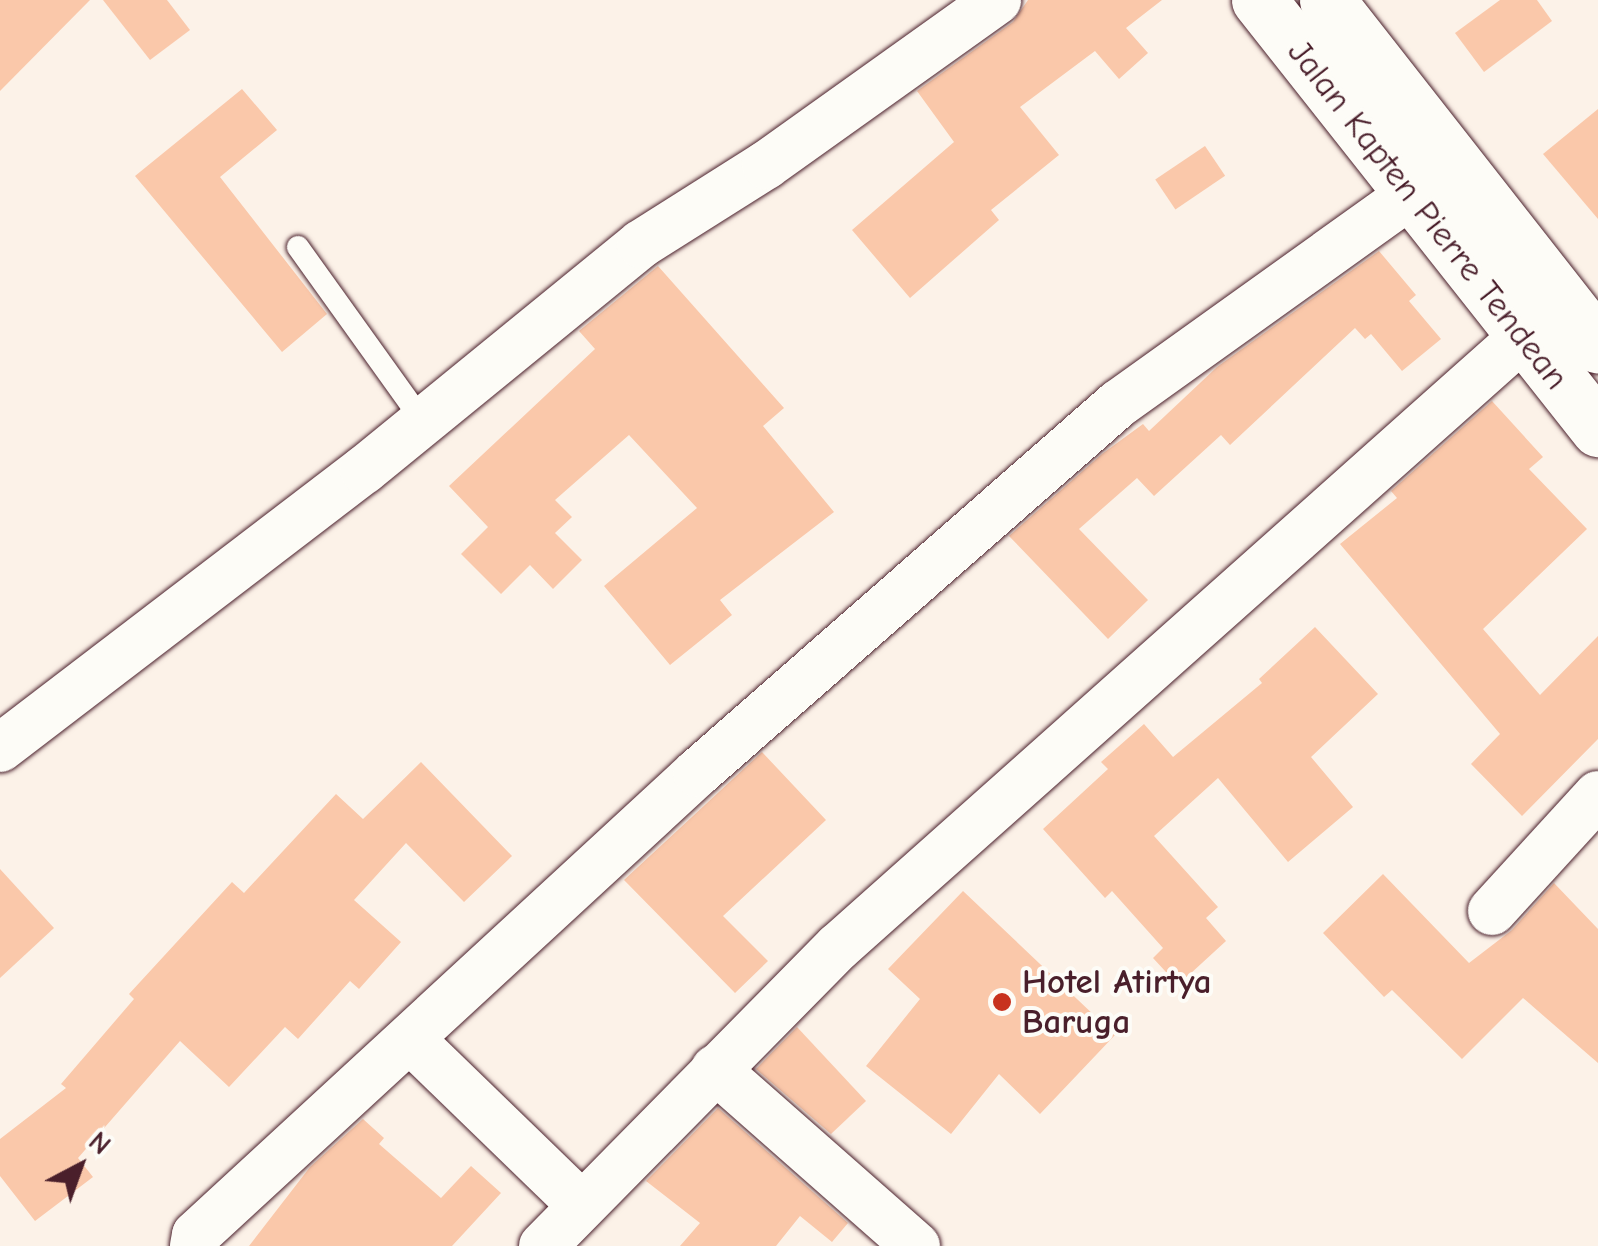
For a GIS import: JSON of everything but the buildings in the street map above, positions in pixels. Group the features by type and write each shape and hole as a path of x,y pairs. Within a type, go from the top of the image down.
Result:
{"highway":[{"name":"Jalan Kapten Pierre Tendean","path":"1259,0 1598,429"},
{"name":"Jalan Kapten Pierre Tendean","path":"1327,0 1598,345"}],"street":[{"path":"0,748 642,244 766,165 997,0"},
{"path":"194,1246 196,1236 697,773 1118,404 1413,193"},
{"path":"543,1246 715,1069 1048,754 1523,337"},
{"path":"1492,910 1598,796"},
{"path":"411,1040 580,1204"},
{"path":"715,1069 916,1246"}],"lane":[{"path":"298,247 422,420"}],"place":[{"name":"Hotel Atirtya Baruga","path":"1002,1002"}]}
